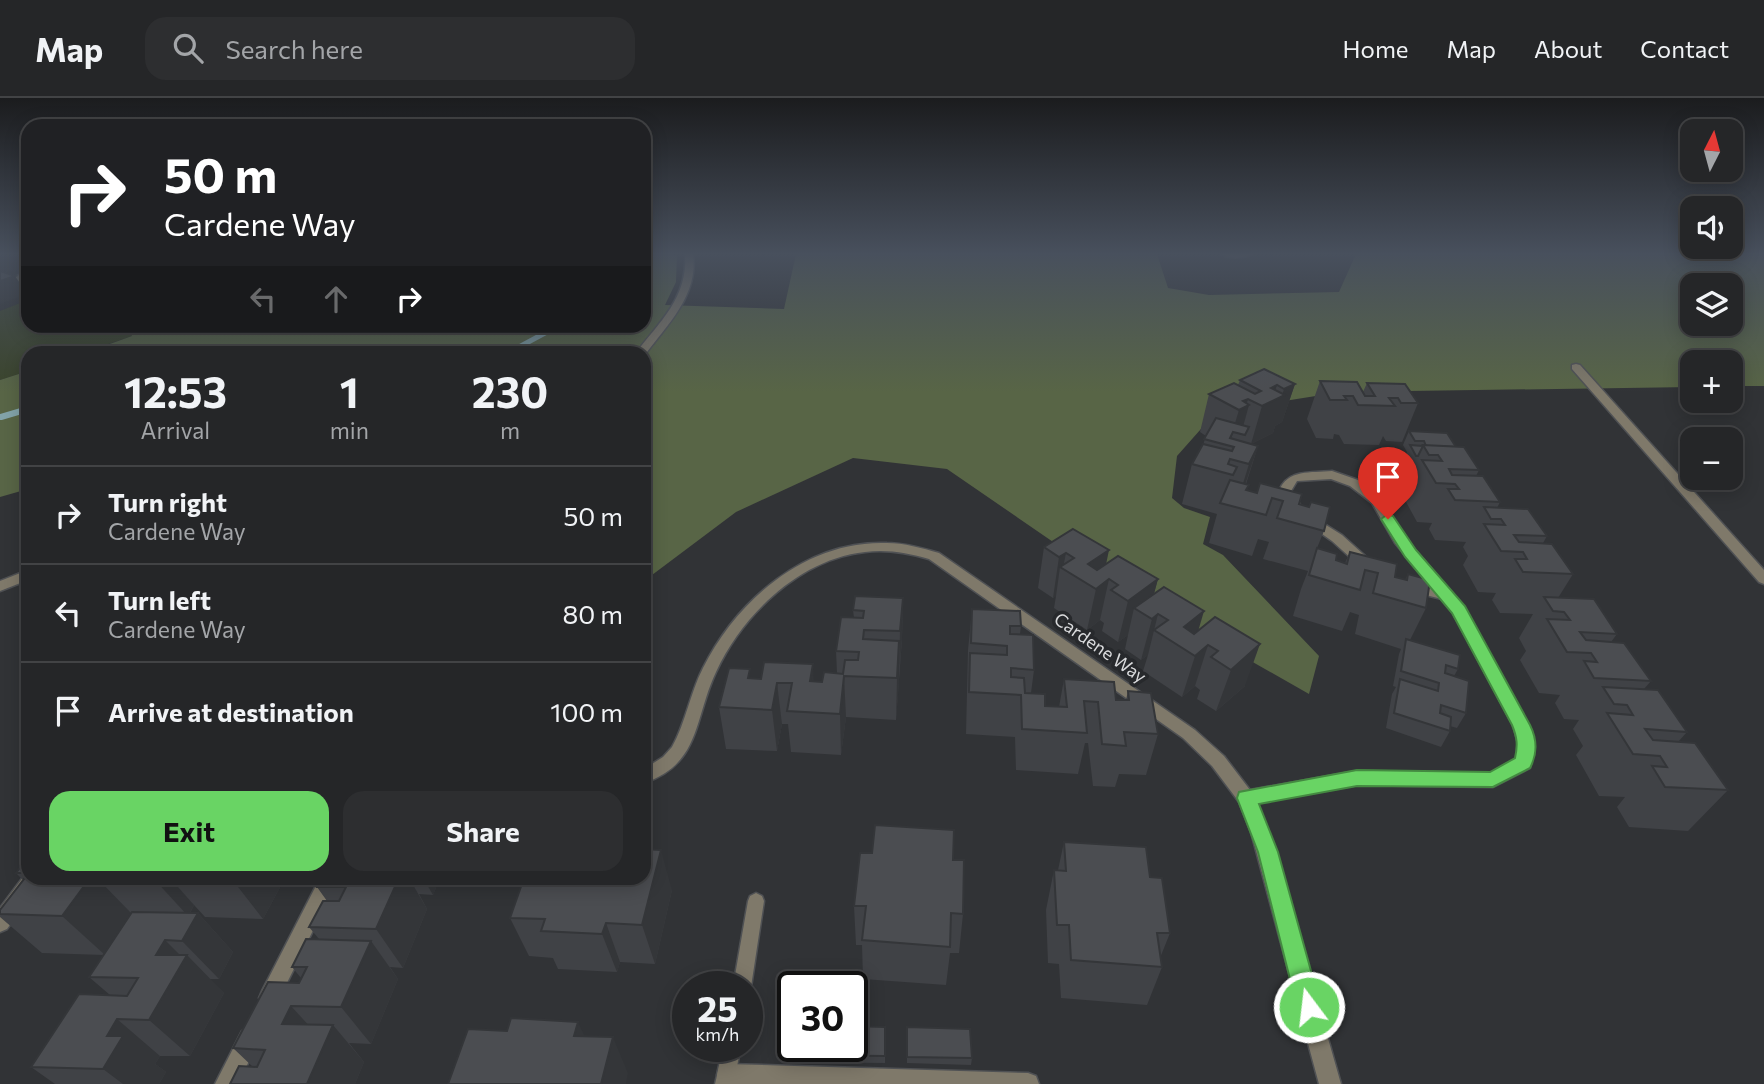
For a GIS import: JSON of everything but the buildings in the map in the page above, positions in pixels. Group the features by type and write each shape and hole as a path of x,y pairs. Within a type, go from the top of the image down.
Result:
{"street":[{"path":"646,346 678,300"},
{"path":"1576,368 1764,579"},
{"path":"1246,798 1357,778 1493,779 1524,763 1527,738 1459,610 1405,547 1377,501 1354,483 1332,475 1306,476 1288,483 1285,491 1301,513 1337,538 1377,575"},
{"name":"Cardene Way","path":"651,773 663,768 677,756 683,746 702,686 732,630 757,603 785,579 819,558 845,550 877,546 917,551 948,564 1189,734 1218,761 1246,798 1268,852 1330,1084"},
{"path":"0,586 21,578"},
{"path":"1397,585 1446,595"},
{"path":"0,923 29,885"},
{"path":"226,1084 326,885"},
{"path":"727,1079 1028,1084"}],"lane":[{"path":"745,971 756,901"}],"green space":[{"path":"651,300 667,300 665,305 784,309 786,300 1680,300 1680,336 1743,336 1743,300 1764,300 1764,386 1743,386 1743,350 1680,350 1680,387 1341,392 1216,412 1177,456 1172,498 1184,508 1210,517 1203,544 1223,555 1319,656 1309,694 1110,581 947,469 853,458 736,512 651,576 651,346 104,346 132,336 130,333 651,333"},
{"path":"21,303 21,333 130,333 132,336 103,346 21,346 21,373 0,380 0,311"},
{"path":"21,373 21,491 0,497 0,380"}],"waterway":[{"path":"521,346 545,333"},
{"path":"1,417 21,411"}],"route":[{"path":"1309,1007 1268,852 1246,798 1357,778 1440,781 1493,779 1506,775 1524,763 1527,738 1459,610 1400,540 1388,519"}]}
